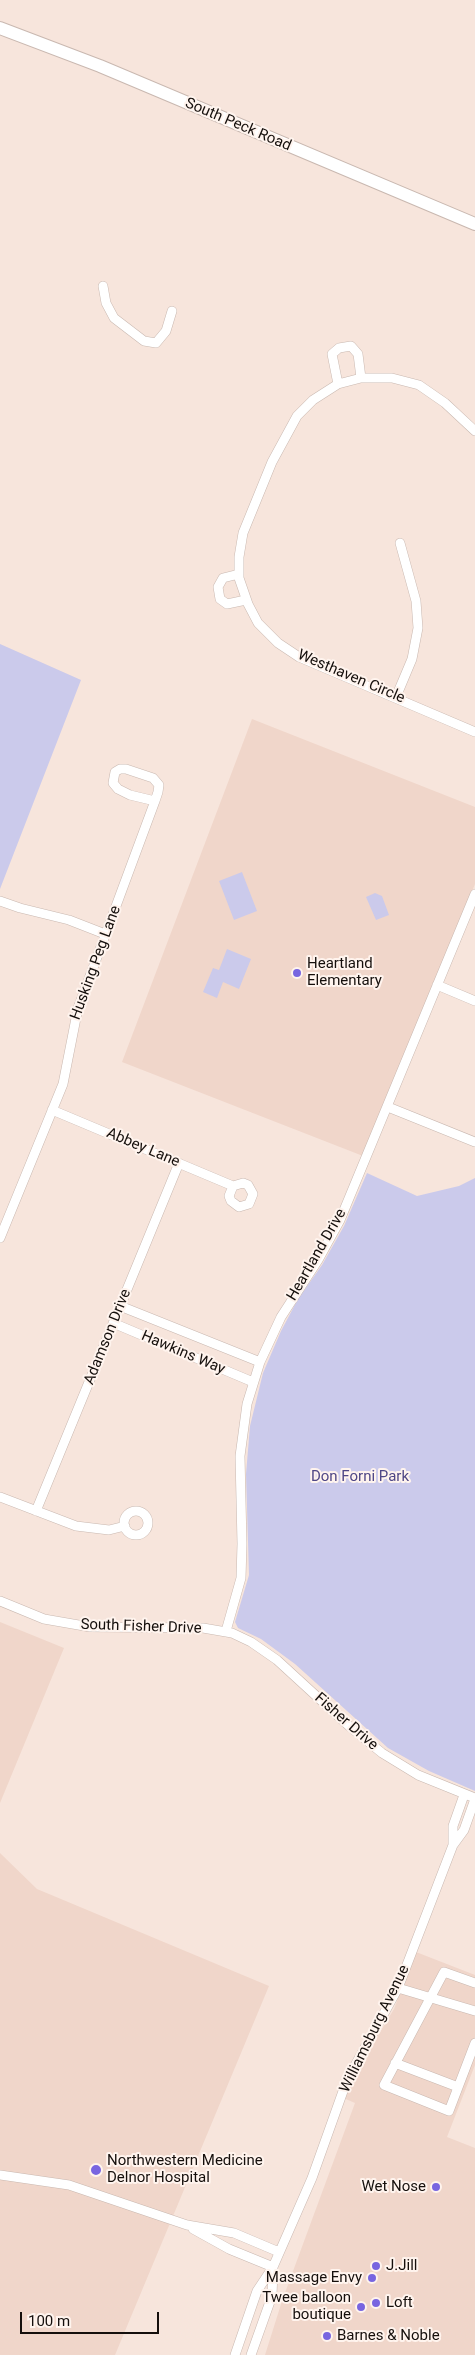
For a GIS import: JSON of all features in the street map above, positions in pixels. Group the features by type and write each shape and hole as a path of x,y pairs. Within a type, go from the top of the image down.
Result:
{"main road":[{"name":"South Peck Road","path":"0,28 100,66 475,224"},
{"path":"0,32 21,37"}],"street":[{"path":"103,286 106,303 114,318 144,341 156,343 166,331 172,311"},
{"path":"338,384 332,354 339,348 351,346 358,354 361,378"},
{"name":"Westhaven Circle","path":"475,431 445,403 419,385 392,378 361,378 338,384 313,400 297,416 272,462 243,533 239,557 239,574 246,600 258,624 278,643 299,657 475,732"},
{"path":"396,697 412,659 418,628 416,601 400,543"},
{"path":"239,574 223,578 218,587 220,599 227,604 246,600"},
{"name":"Husking Peg Lane","path":"0,1238 65,1076 78,1008 154,801 158,785 157,781 140,773 126,769 120,769 115,772 113,784 118,789 130,795 154,801"},
{"name":"Heartland Drive","path":"226,1631 240,1578 242,1544 240,1456 246,1412 253,1382 281,1316 318,1260 340,1220 475,894"},
{"path":"0,901 69,920 105,934"},
{"path":"437,985 475,1001"},
{"path":"388,1107 475,1142"},
{"name":"Abbey Lane","path":"52,1110 233,1186"},
{"name":"Adamson Drive","path":"36,1511 179,1163"},
{"name":"Hawkins Way","path":"120,1306 260,1362"},
{"name":"Hawkins Way","path":"113,1324 253,1382"},
{"path":"0,1496 76,1526 109,1530 125,1526"},
{"name":"South Fisher Drive","path":"0,1601 44,1619 90,1627 184,1627 226,1631"},
{"name":"Fisher Drive","path":"226,1631 251,1642 277,1660 349,1726 382,1753 418,1775 475,1799"},
{"name":"Williamsburg Avenue","path":"235,2355 257,2291 273,2267 312,2178 347,2080 398,1988 452,1845 453,1826 464,1795"},
{"name":"Williamsburg Avenue","path":"452,1845 464,1830 475,1799"},
{"path":"475,1983 444,1972 384,2085 449,2110 475,2043"},
{"path":"398,1988 475,2011"},
{"path":"395,2063 458,2087"},
{"path":"0,2174 69,2186 186,2225 234,2233 278,2252"},
{"path":"186,2225 229,2248 273,2267"},
{"name":"Williamsburg Avenue","path":"251,2355 272,2296 273,2267"}],"shaded area":[{"name":"Heartland Elementary","path":"252,719 475,807 475,884 363,1156 122,1062"},
{"path":"0,1622 64,1648 0,1803"},
{"name":"Northwestern Medicine Delnor Hospital","path":"0,1853 37,1889 269,1986 115,2355 0,2355"},
{"path":"416,1952 475,1975 475,2065 447,2137 475,2148 475,2355 265,2355 282,2301 355,2103 341,2097 394,2009"}],"green space":[{"path":"0,644 81,680 0,889"},
{"path":"242,872 257,911 234,920 219,881"},
{"path":"375,893 382,896 389,915 376,920 366,897"},
{"path":"227,949 251,959 239,989 223,982 217,998 203,992 213,968 219,970"},
{"name":"Don Forni Park","path":"367,1173 417,1196 459,1186 475,1178 475,1791 429,1771 388,1748 295,1664 261,1639 238,1628 235,1622 249,1575 246,1474 250,1426 263,1373 281,1331 298,1299 322,1265 344,1226"}],"place":[{"name":"Heartland Elementary","path":"297,973"},
{"name":"Northwestern Medicine Delnor Hospital","path":"96,2170"},
{"name":"Wet Nose","path":"436,2187"},
{"name":"J.Jill","path":"376,2266"},
{"name":"Massage Envy","path":"372,2278"},
{"name":"Loft","path":"376,2303"},
{"name":"Twee balloon boutique","path":"361,2307"},
{"name":"Barnes & Noble","path":"327,2336"}]}
